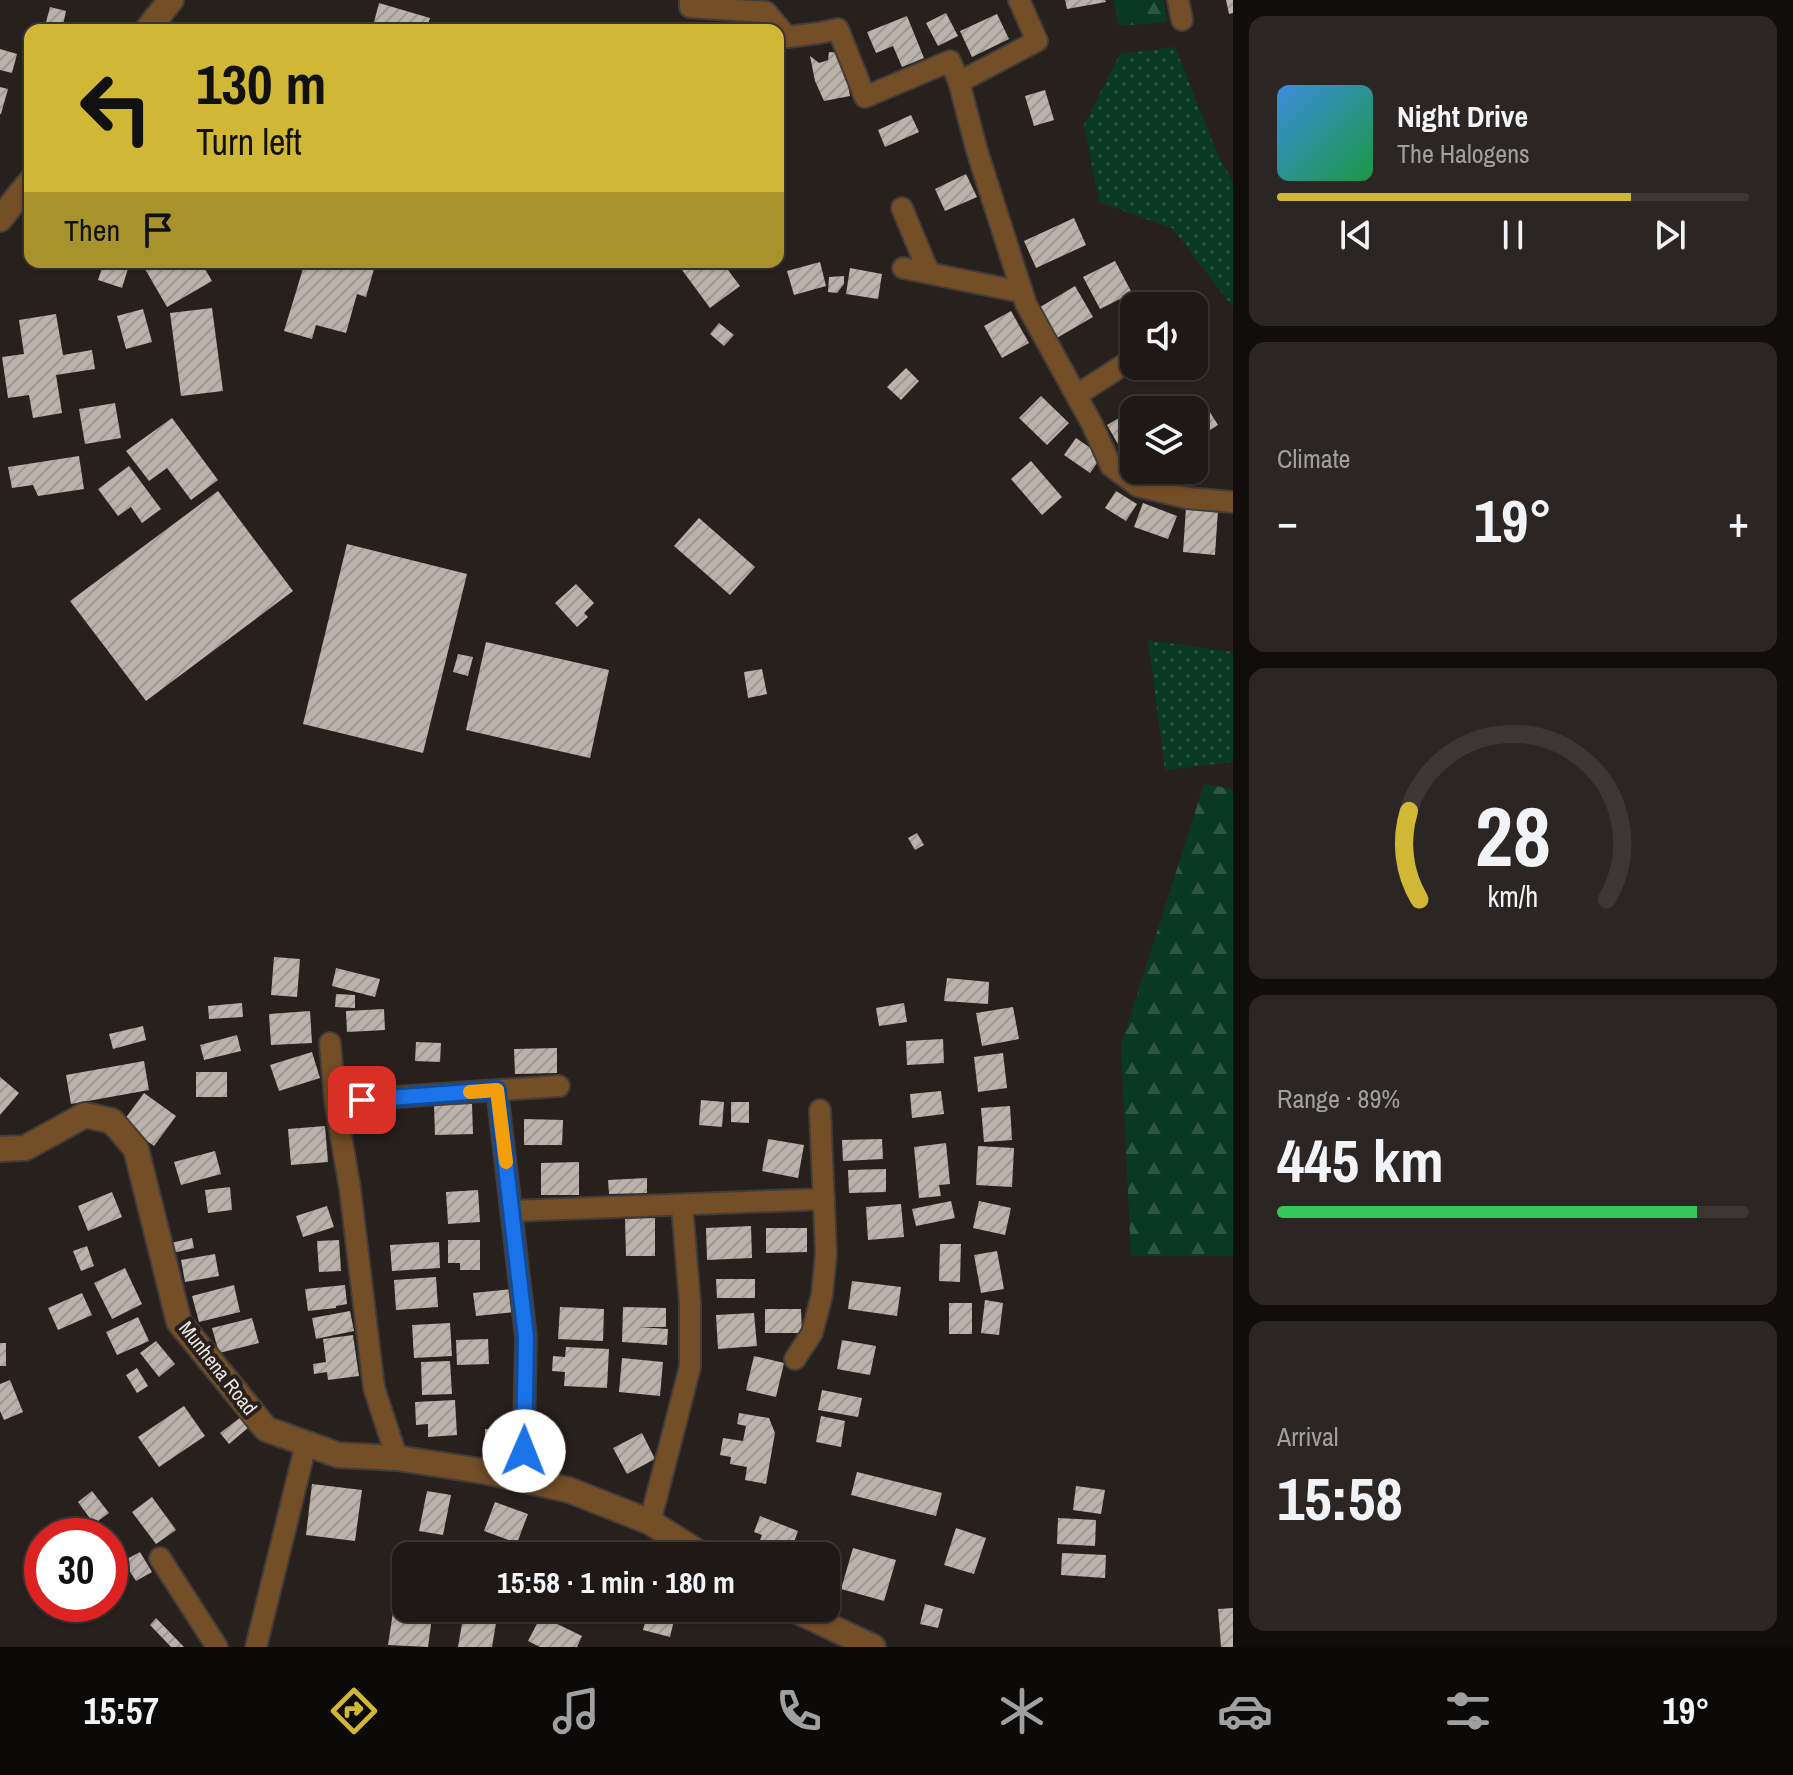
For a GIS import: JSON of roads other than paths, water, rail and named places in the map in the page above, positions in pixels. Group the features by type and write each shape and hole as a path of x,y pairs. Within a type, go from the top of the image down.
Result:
{"street":[{"path":"152,24 171,0"},
{"path":"690,0 690,7 766,12 776,24"},
{"path":"959,82 1037,41 1019,0"},
{"path":"784,33 787,37 838,29 865,97 950,61 1026,304 1077,395 1111,466 1138,486 1187,498 1233,502"},
{"path":"0,219 24,189"},
{"path":"902,208 929,273"},
{"path":"903,268 1022,292"},
{"path":"1077,395 1120,367"},
{"path":"330,1043 374,1388 397,1458"},
{"path":"335,1101 559,1086"},
{"path":"497,1090 526,1337 523,1480"},
{"path":"795,1359 812,1333 822,1295 826,1254 820,1110"},
{"name":"Munhena Road","path":"0,1149 25,1148 85,1115 112,1121 136,1149 179,1322 266,1429 338,1455 397,1458 488,1472 569,1490 650,1522 682,1542"},
{"path":"511,1211 824,1199"},
{"path":"650,1522 690,1367 690,1303 682,1205"},
{"path":"256,1647 306,1444"},
{"path":"160,1558 217,1647"},
{"path":"820,1622 873,1647"}]}
